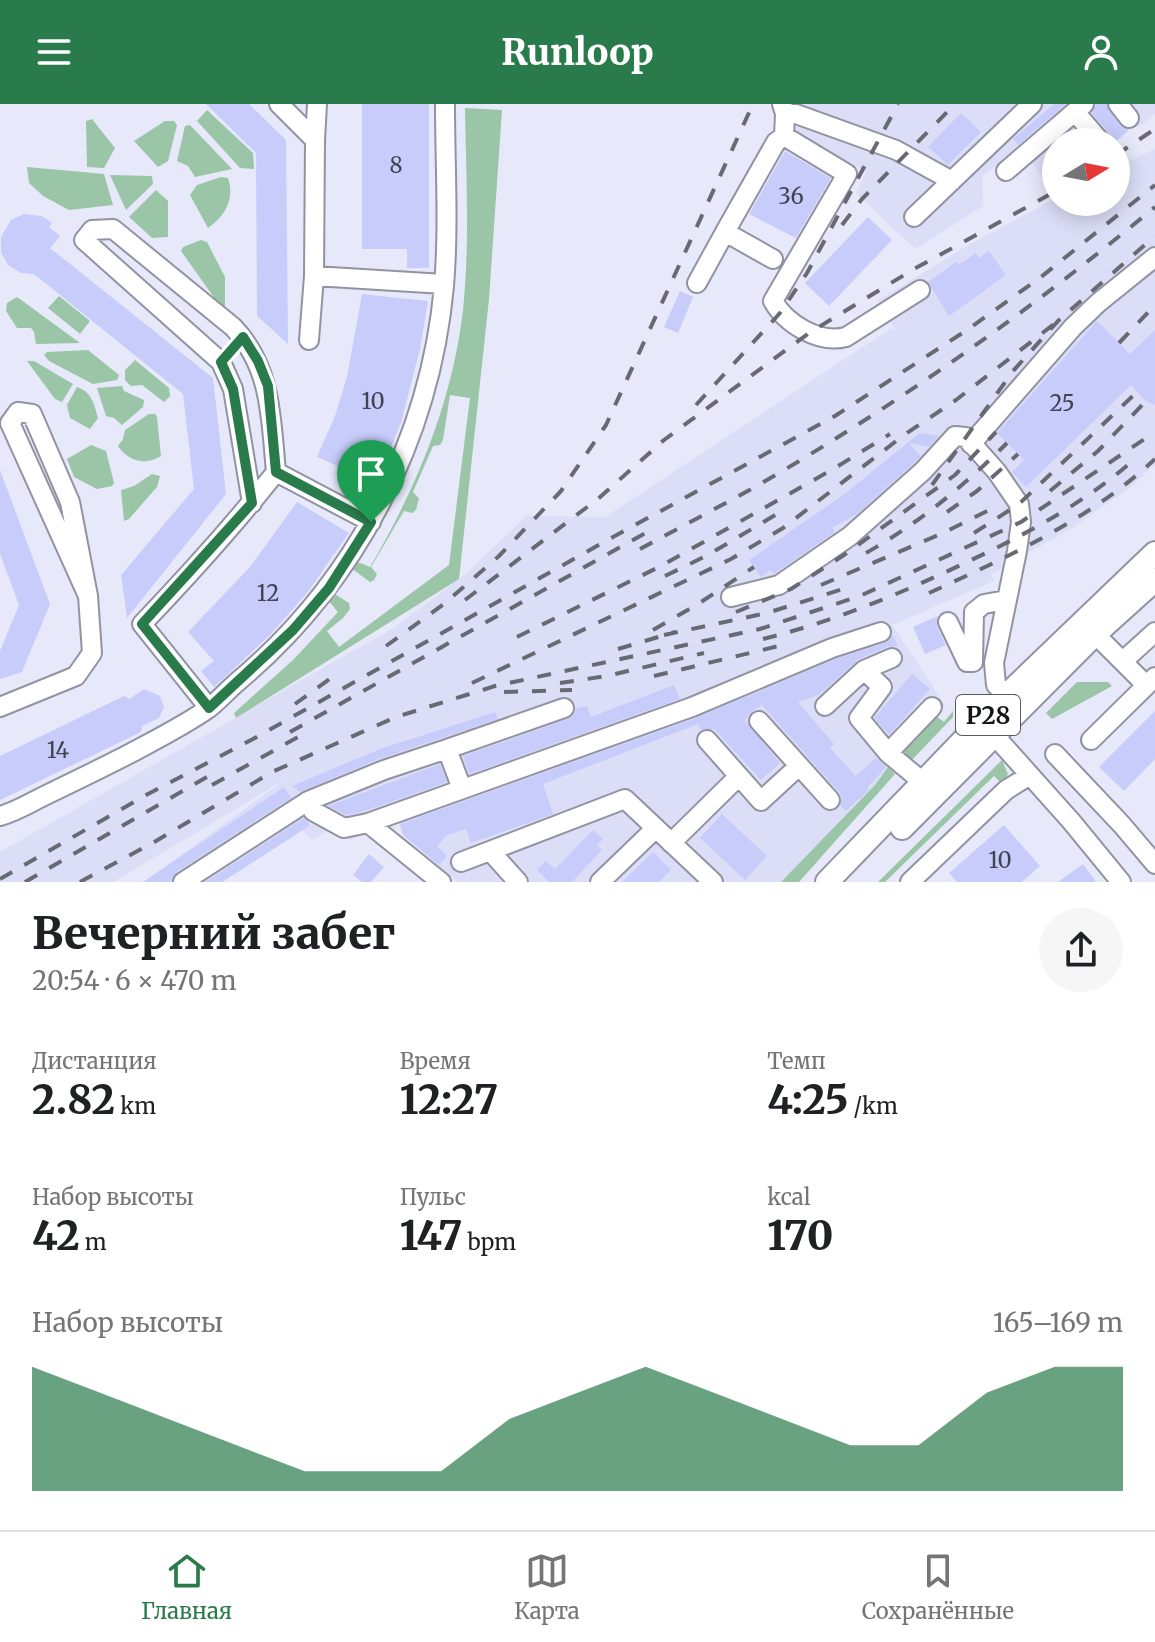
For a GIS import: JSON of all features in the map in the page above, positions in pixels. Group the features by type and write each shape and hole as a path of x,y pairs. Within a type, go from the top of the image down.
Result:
{"main road":[{"name":"Р28","path":"827,882 924,783 1001,690 1155,553"},
{"name":"Р28","path":"847,882 1095,634 1155,580"}],"street":[{"path":"279,104 315,140"},
{"path":"309,340 314,276 317,104"},
{"path":"0,816 125,756 209,708 242,671 329,588 343,556 371,522 388,472 420,406 431,325 444,284 437,238 445,104 429,104"},
{"path":"914,217 1032,104"},
{"path":"1063,128 1080,108 1092,128"},
{"path":"784,136 784,109 896,150 952,181"},
{"path":"697,283 776,142 784,136"},
{"path":"784,136 847,174 773,301 780,313 819,336 836,339 846,337 920,290"},
{"path":"1006,171 1042,149"},
{"path":"209,708 142,624 252,503 276,472 268,386 258,361 243,337 113,229 92,230 84,240 221,362 233,389 252,503"},
{"path":"725,232 773,259"},
{"path":"971,444 1073,327 1155,257"},
{"path":"314,276 444,284"},
{"path":"221,362 243,337"},
{"path":"0,707 76,676 92,653 88,596 70,502 32,414 18,412 10,423 88,596"},
{"path":"731,597 779,585 850,536 923,471 955,436 966,437 997,472 1019,504 1019,537 994,663 1001,690"},
{"path":"276,472 371,522"},
{"path":"973,662 974,612 984,604 1006,600"},
{"path":"948,622 967,662 973,662 1001,690"},
{"path":"308,801 313,811 344,828 368,823 692,707 832,648 881,632"},
{"path":"1123,661 1155,632"},
{"path":"1091,740 1151,681 1123,661 1095,634"},
{"path":"825,706 864,670 892,658"},
{"path":"864,670 882,687 859,718 888,753 924,783"},
{"path":"888,753 932,707"},
{"path":"183,882 308,801 384,770 564,708"},
{"path":"759,721 830,800"},
{"path":"994,735 1121,882"},
{"path":"707,740 761,801 799,766"},
{"path":"447,749 462,789"},
{"path":"1055,754 1155,864"},
{"path":"916,880 1006,790 1030,775"},
{"path":"671,843 739,776"},
{"path":"461,862 625,799 713,882"},
{"path":"368,823 441,882"},
{"path":"600,882 656,828"},
{"path":"491,852 518,882"},
{"path":"684,882 698,868"}],"shaded area":[{"path":"797,104 1155,104 1155,114 1145,123 1130,129 1042,128 1042,175 1021,149 982,176 983,206 915,249 856,193 866,172 794,131 806,110"},
{"path":"1155,149 1155,464 1132,486 1074,527 991,574 994,581 892,625 945,705 895,758 875,785 781,882 457,882 403,835 398,821 350,840 333,828 312,840 302,830 222,882 154,882 150,877 289,777 113,882 0,882 0,852 395,627 466,574 526,516 605,517 892,328 898,334 877,301 965,247 1042,206 1042,216 1130,216 1130,161"}],"green space":[{"path":"465,108 502,110 489,299 459,579 236,718 234,713 293,660 338,612 328,600 333,593 349,603 350,609 327,631 339,647 449,565 470,398 450,395 443,440 440,445 433,446 413,492 419,498 416,510 412,513 404,511 371,567 377,574 374,580 370,582 351,568 355,561 370,567 387,537 430,443 450,378 458,344 465,285"},
{"path":"207,110 253,153 254,169 240,168 197,121"},
{"path":"92,119 115,148 104,168 87,167 86,121"},
{"path":"165,121 174,121 177,125 168,161 158,167 134,141"},
{"path":"190,125 232,169 195,177 188,166 177,161 185,126"},
{"path":"27,167 104,174 113,205 69,210 43,196 29,183"},
{"path":"110,175 152,176 153,184 126,210"},
{"path":"221,177 228,178 229,200 224,212 208,228 190,195 197,185"},
{"path":"156,190 168,201 168,237 152,238 129,217"},
{"path":"201,240 207,242 225,277 225,313 181,251 183,247"},
{"path":"59,296 90,321 80,334 48,308"},
{"path":"17,297 80,343 36,344 31,328 17,328 6,311 7,303"},
{"path":"88,350 119,375 117,380 93,384 49,361 44,355 47,352"},
{"path":"135,360 169,388 170,396 164,402 142,385 131,386 125,380 125,370"},
{"path":"27,361 34,361 73,384 62,402 55,399"},
{"path":"122,386 124,391 144,400 143,407 122,425 106,416 97,388"},
{"path":"77,387 89,395 95,408 98,418 90,429 70,418 67,405"},
{"path":"149,414 157,417 161,456 149,461 137,460 118,446 125,430"},
{"path":"91,445 106,451 114,483 112,486 97,489 74,477 67,459"},
{"path":"152,474 160,476 157,487 124,521 121,490 134,486"},
{"path":"1077,682 1108,682 1112,686 1052,719 1046,713"},
{"path":"953,711 953,717 910,762 900,753 936,716 944,722"},
{"path":"1002,760 1008,774 1002,784 994,776 885,882 878,882"},
{"path":"888,767 895,774 799,882 781,882 875,785"}],"building":[{"path":"206,104 249,104 286,140 288,344 257,316 256,153"},
{"path":"362,104 429,104 429,268 407,268 407,249 362,249"},
{"path":"1054,104 1066,104 1018,145 1013,139"},
{"path":"1096,104 1106,104 1125,128 1105,128 1092,113"},
{"path":"961,113 981,132 948,165 928,147"},
{"path":"785,151 831,178 796,238 749,214"},
{"path":"24,214 42,216 52,223 49,227 60,236 50,248 213,378 226,494 127,618 121,575 194,489 183,394 34,274 21,273 8,265 1,252 1,237 11,220"},
{"path":"868,217 892,240 829,306 805,283"},
{"path":"989,251 1006,275 949,316 928,282 956,262 959,265 976,253 979,258"},
{"path":"680,291 693,297 678,333 664,327"},
{"path":"362,294 428,301 420,349 401,423 368,502 352,494 360,476 317,457 335,416 347,377"},
{"path":"1097,321 1130,354 1155,330 1155,405 1146,401 1131,385 1026,487 1012,472 1024,460 997,433"},
{"path":"920,433 939,436 929,447 909,443 921,456 915,462 857,514 832,528 835,532 774,574 770,570 761,577 749,560 842,496"},
{"path":"0,470 50,604 22,672 0,679 0,651 19,605 0,554"},
{"path":"297,502 349,533 307,593 270,635 214,687 201,671 214,661 188,632 250,567"},
{"path":"938,616 937,626 946,645 925,654 913,627"},
{"path":"892,635 898,646 887,647 859,659 820,694 798,702 834,744 830,748 856,776 876,758 886,767 867,788 869,790 846,811 840,805 842,798 839,792 762,705 745,720 780,763 761,780 714,729 701,730 698,724 543,784 553,814 471,843 466,829 447,835 437,846 447,856 439,865 403,835 400,824 696,718 836,659 885,643"},
{"path":"912,674 930,689 889,735 874,718"},
{"path":"674,685 680,699 469,774 463,756 568,719 574,715 576,708 587,706 591,717"},
{"path":"144,689 160,696 164,707 159,718 142,726 141,732 0,800 0,756 124,696 129,699"},
{"path":"1155,711 1155,759 1124,791 1099,767"},
{"path":"495,712 498,719 379,759 300,792 292,786 380,749"},
{"path":"440,764 447,782 346,815 328,806"},
{"path":"284,787 291,798 176,872 171,882 143,882"},
{"path":"722,814 767,856 745,880 700,838"},
{"path":"304,818 310,825 303,830 222,882 205,882"},
{"path":"1004,825 1040,866 1022,882 957,882 949,873"},
{"path":"593,830 603,839 597,845 602,850 572,882 549,882 537,870 546,861 555,869"},
{"path":"653,852 671,870 659,882 622,882"},
{"path":"369,854 384,867 371,882 362,882 353,875"},
{"path":"1083,864 1096,882 1058,882 1073,871"}],"railway":[{"path":"386,646 444,604 499,556 561,491 606,425 753,104"},
{"path":"696,405 780,313 807,273 898,104"},
{"path":"842,225 862,199 955,104"},
{"path":"1130,146 1155,129"},
{"path":"0,879 146,795 253,739 835,416 967,330 1041,277 1155,185"},
{"path":"465,600 599,498 664,440 809,333 914,269 1042,199"},
{"path":"640,549 766,480 928,379 1020,313 1155,207"},
{"path":"932,485 1013,371 1058,321 1155,236"},
{"path":"1119,343 1155,305"},
{"path":"472,683 731,559 783,528 1058,321"},
{"path":"974,533 1019,504 1137,392"},
{"path":"1050,491 1098,451 1146,401"},
{"path":"736,612 791,589 844,555 955,475 996,432"},
{"path":"80,882 272,772 396,717 495,686 760,629 860,596 1021,522 1155,432"},
{"path":"517,637 661,566 890,434"},
{"path":"866,553 940,503 1007,443"},
{"path":"947,512 977,491 1018,454"},
{"path":"763,639 867,606 990,551 1077,502 1137,457"},
{"path":"929,593 1048,535 1104,500 1155,459"},
{"path":"821,585 993,508"},
{"path":"665,576 708,555 777,514"},
{"path":"290,732 649,531"},
{"path":"653,630 754,567"},
{"path":"664,635 767,613 846,588"},
{"path":"618,649 675,632"},
{"path":"654,676 783,645"},
{"path":"560,683 607,676 704,653"},
{"path":"295,704 338,673"},
{"path":"504,692 572,690"},
{"path":"212,785 307,732"},
{"path":"25,882 219,770"}],"route":[{"path":"243,337 258,361 268,386 276,472 371,522 329,588 293,630 209,708 142,624 252,503 233,389 221,362 243,337"}]}
